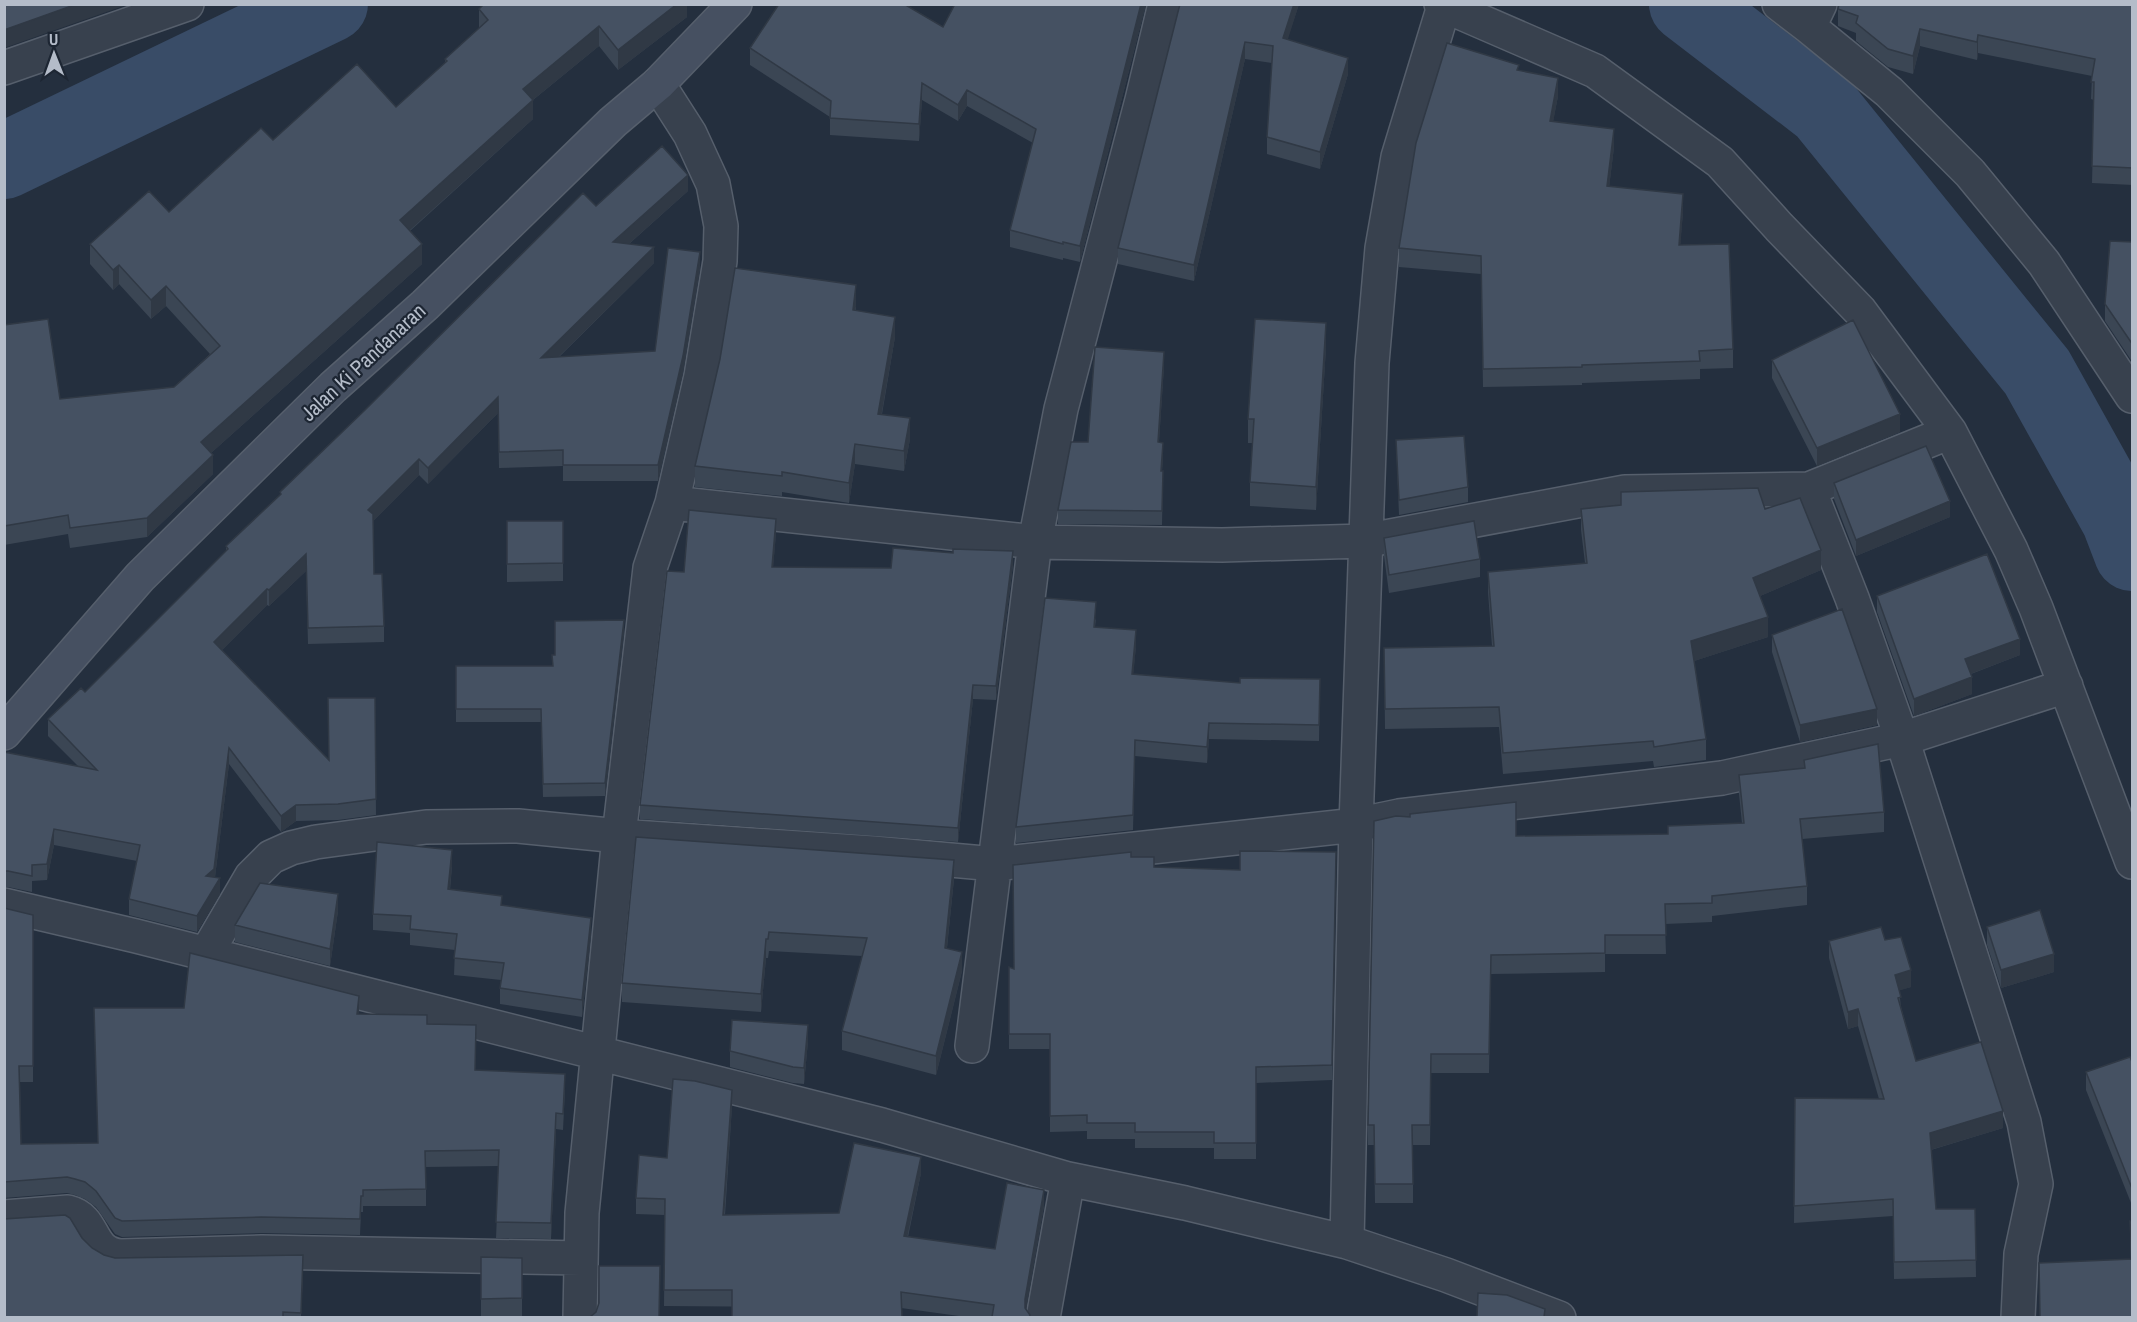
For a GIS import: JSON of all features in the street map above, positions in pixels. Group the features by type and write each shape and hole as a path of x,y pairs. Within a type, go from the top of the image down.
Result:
{"main road":[{"name":"Jalan Ki Pandanaran","path":"4,734 140,578 333,387 425,305 612,122 658,84 735,4"}],"street":[{"path":"4,68 187,4"},
{"path":"972,1046 1035,542 1061,409 1165,4"},
{"path":"1779,4 1815,16 1970,173 2044,263 2133,396"},
{"path":"1347,1242 1364,541 1372,363 1382,249 1398,157 1442,5 1595,71 1720,162 1860,311 1950,432 2011,550 2036,608 2133,862"},
{"path":"580,1317 582,1213 619,836 650,568 672,503 701,376 720,261 721,226 713,184 690,134 658,84"},
{"path":"672,503 1035,542 1222,544 1364,541 1625,492 1809,489 1950,432"},
{"path":"1809,489 1848,588 1902,739 2024,1122 2035,1175 2035,1192 2020,1262 2018,1317"},
{"path":"206,954 251,877 271,857 291,848 426,827 518,826 619,836 862,852 995,864 1356,825 1400,816 1722,778 1902,739 2066,686"},
{"path":"4,905 882,1125 1068,1179 1185,1203 1347,1242 1446,1275 1559,1317"},
{"path":"1043,1317 1068,1179"},
{"path":"4,1217 68,1212 77,1214 84,1221 101,1249 120,1256 262,1252 581,1258"}],"building":[{"path":"4,4 77,4 4,30"},
{"path":"484,4 677,4 618,50 599,26 523,89 533,100 400,220 422,244 201,442 213,455 147,518 70,528 68,515 4,526 4,325 48,319 60,399 174,387 220,346 166,286 151,300 119,265 113,270 90,244 149,191 169,212 261,128 273,140 357,64 396,107 488,20 479,9"},
{"path":"779,4 904,4 943,27 955,4 1141,4 1080,246 1063,242 1063,244 1010,230 1036,129 967,90 958,105 922,83 919,124 830,118 831,101 750,48"},
{"path":"1180,4 1294,4 1283,38 1348,58 1320,152 1267,137 1273,46 1245,42 1194,265 1118,248"},
{"path":"1839,4 2133,4 2133,168 2092,166 2094,82 2091,82 2095,59 1978,35 1977,42 1920,29 1913,56 1888,49 1856,23 1858,16 1838,9"},
{"path":"1447,43 1519,65 1517,70 1558,78 1550,121 1614,129 1607,186 1683,194 1679,245 1729,244 1733,349 1699,351 1700,361 1483,369 1481,256 1399,248 1416,143"},
{"path":"662,146 688,175 613,242 654,247 541,358 655,351 668,248 700,252 683,356 658,465 563,465 563,450 499,452 498,397 428,468 419,459 368,510 373,514 374,574 382,574 384,626 308,628 306,554 214,642 329,760 328,698 375,698 376,799 338,804 296,805 281,816 229,748 214,869 206,876 220,878 197,916 129,899 140,845 54,829 47,864 32,865 32,876 4,871 4,752 97,770 48,719 81,688 85,692 228,549 226,546 583,193 596,206"},
{"path":"2110,241 2133,242 2133,345 2105,304"},
{"path":"735,268 856,285 853,310 895,317 878,414 910,418 904,451 855,444 849,483 782,472 782,476 695,466 720,359"},
{"path":"1255,319 1326,323 1316,487 1250,482 1254,419 1248,419"},
{"path":"1853,320 1900,414 1817,448 1772,360"},
{"path":"1095,347 1164,352 1158,442 1163,443 1162,511 1058,510 1071,442 1088,442"},
{"path":"1464,436 1468,487 1399,500 1396,440"},
{"path":"1926,446 1950,501 1856,540 1834,483"},
{"path":"1758,488 1765,509 1800,498 1821,550 1753,578 1768,617 1691,641 1706,739 1654,747 1653,741 1503,753 1499,707 1385,709 1384,648 1494,646 1488,572 1587,563 1581,509 1621,505 1621,492"},
{"path":"689,510 776,519 772,567 891,568 893,548 953,553 953,549 1013,551 996,686 973,685 958,828 640,805 667,571 684,572"},
{"path":"507,521 563,521 563,563 507,564"},
{"path":"1474,521 1480,559 1389,575 1384,538"},
{"path":"1987,554 2020,639 1965,659 1972,677 1914,699 1877,596"},
{"path":"1045,598 1096,602 1094,627 1136,630 1132,674 1240,683 1240,678 1320,679 1319,725 1209,723 1207,747 1135,740 1133,815 1016,827"},
{"path":"1842,609 1877,709 1800,725 1772,635"},
{"path":"624,620 605,783 543,784 541,709 456,709 456,666 553,666 555,621"},
{"path":"1878,744 1884,812 1800,819 1807,886 1712,896 1712,903 1665,904 1666,935 1605,935 1605,953 1491,955 1489,1054 1431,1054 1430,1125 1412,1125 1413,1184 1375,1184 1374,1125 1368,1125 1374,821 1396,816 1410,817 1410,814 1516,802 1516,836 1668,834 1668,826 1744,823 1739,775 1805,768 1804,760"},
{"path":"636,837 954,860 945,948 962,952 936,1056 842,1031 867,938 769,932 768,939 766,939 761,994 622,983"},
{"path":"377,842 452,850 448,889 502,896 501,905 591,918 582,1000 500,988 504,963 454,958 457,934 410,929 411,916 373,914"},
{"path":"1240,851 1336,852 1332,1065 1256,1067 1256,1143 1214,1143 1214,1132 1135,1132 1135,1123 1087,1123 1087,1115 1050,1116 1050,1034 1009,1034 1009,967 1014,969 1013,865 1131,852 1131,857 1154,857 1154,867 1240,870"},
{"path":"260,883 338,894 330,949 235,925"},
{"path":"4,908 33,915 33,1066 19,1066 21,1144 98,1143 94,1008 184,1008 190,953 359,996 357,1014 427,1015 427,1024 476,1025 475,1070 565,1074 563,1114 556,1113 551,1223 496,1222 499,1150 425,1151 426,1189 363,1190 360,1219 261,1217 122,1221 115,1218 96,1191 85,1182 67,1177 4,1182"},
{"path":"2040,910 2054,954 2001,970 1987,927"},
{"path":"1881,927 1885,940 1901,937 1911,970 1895,975 1901,997 1898,998 1916,1061 1981,1042 2003,1111 1930,1133 1936,1209 1975,1209 1976,1260 1894,1262 1893,1199 1794,1206 1795,1098 1884,1099 1858,1009 1848,1012 1829,941"},
{"path":"732,1020 808,1025 804,1068 730,1051"},
{"path":"2130,1057 2133,1064 2133,1191 2086,1072"},
{"path":"673,1079 695,1081 732,1090 723,1215 839,1213 854,1143 921,1157 904,1236 995,1249 1007,1183 1044,1190 1025,1299 1025,1308 1029,1317 992,1317 994,1305 901,1292 902,1317 732,1317 732,1290 664,1290 665,1199 636,1198 639,1155 667,1158"},
{"path":"65,1215 70,1218 82,1238 92,1248 115,1258 303,1255 301,1313 283,1312 283,1317 4,1317 4,1219"},
{"path":"2130,1221 2133,1221 2133,1317 2040,1317 2039,1263 2132,1259"},
{"path":"481,1257 522,1258 522,1298 481,1299"},
{"path":"599,1266 660,1266 659,1317 590,1317 596,1312 599,1303"},
{"path":"1478,1293 1507,1295 1545,1309 1544,1317 1477,1317"}],"waterway":[{"path":"4,161 330,4"},
{"path":"1687,4 1824,109 2037,372 2119,519 2132,553"}]}
